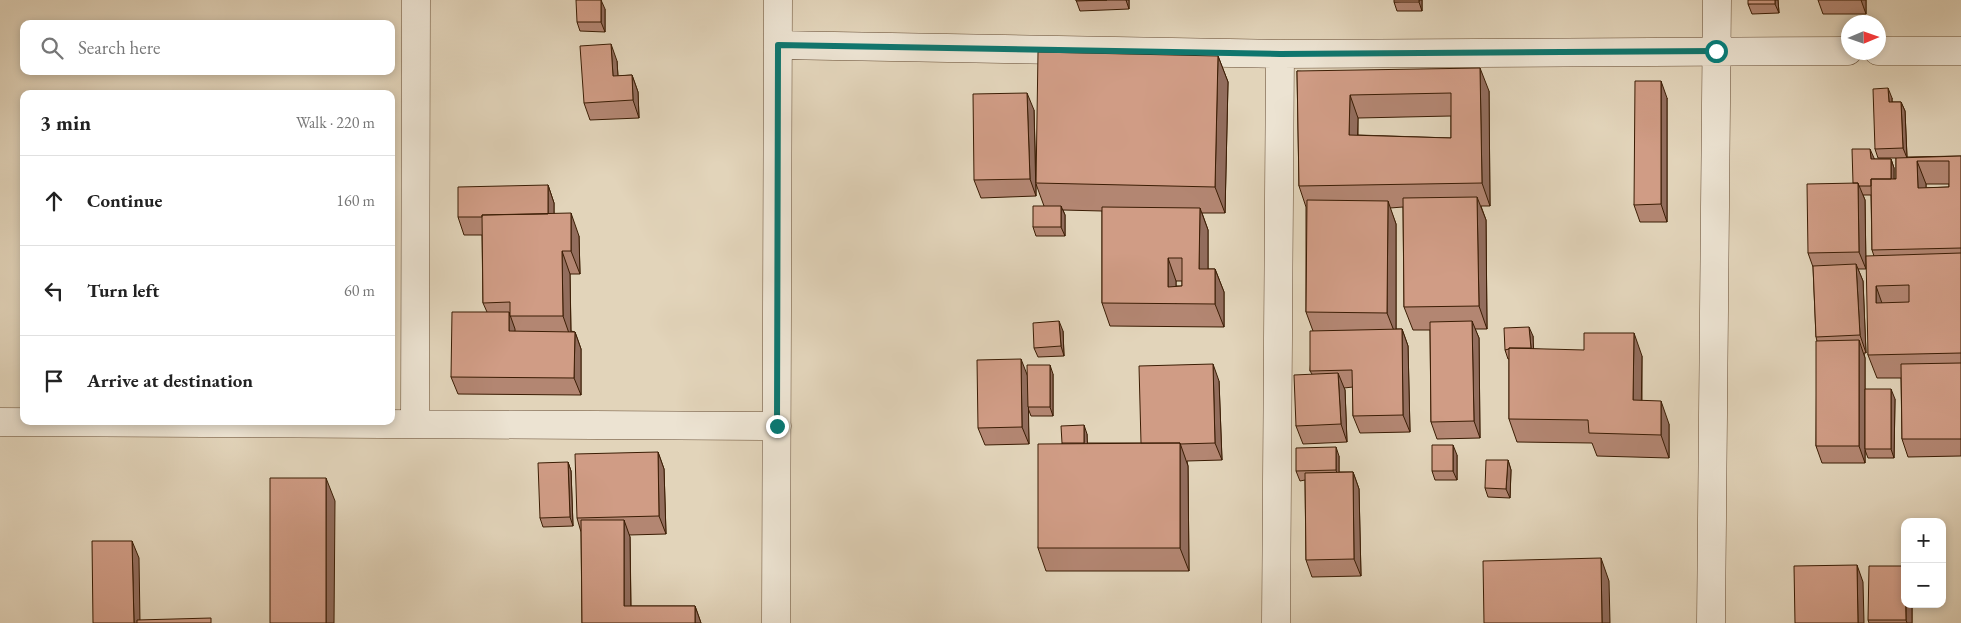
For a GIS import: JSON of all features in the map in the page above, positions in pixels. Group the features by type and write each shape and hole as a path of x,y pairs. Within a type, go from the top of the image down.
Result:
{"street":[{"path":"415,424 416,0"},
{"path":"776,623 778,0"},
{"path":"1711,623 1717,0"},
{"path":"778,45 1280,54 1841,51"},
{"path":"1886,51 1961,51"},
{"path":"1276,623 1280,54"},
{"path":"0,422 20,422"},
{"path":"395,424 777,426"}],"building":[{"path":"576,0 601,0 601,22 577,22"},
{"path":"1394,0 1419,0 1419,2 1394,2"},
{"path":"1748,0 1775,0 1775,4 1748,4"},
{"path":"611,44 613,76 632,75 633,100 584,103 580,46"},
{"path":"1038,52 1218,56 1215,187 1036,183"},
{"path":"1480,68 1482,183 1299,186 1297,71","holes":["1451,93 1451,138 1349,135 1350,95"]},
{"path":"1635,81 1661,81 1661,204 1634,205"},
{"path":"1888,88 1889,102 1901,102 1903,148 1875,149 1873,89"},
{"path":"1027,93 1030,179 974,180 973,94"},
{"path":"1852,149 1870,149 1871,159 1891,159 1891,179 1871,179 1871,186 1859,186 1858,183 1853,183"},
{"path":"1961,156 1961,248 1872,250 1871,179 1896,179 1896,158","holes":["1917,161 1949,161 1949,187 1918,188"]},
{"path":"1858,183 1859,252 1808,253 1807,184"},
{"path":"548,185 548,214 458,217 458,187"},
{"path":"1477,197 1479,306 1404,307 1403,198"},
{"path":"1307,200 1388,201 1387,313 1306,312"},
{"path":"1033,206 1061,206 1061,227 1033,227"},
{"path":"1102,207 1200,208 1199,269 1215,269 1215,304 1102,303","holes":["1168,258 1182,258 1182,286 1168,287"]},
{"path":"571,213 571,251 562,251 563,316 510,316 510,302 483,303 482,215"},
{"path":"1961,253 1961,353 1868,355 1866,256","holes":["1909,285 1909,302 1876,303 1876,286"]},
{"path":"1856,264 1860,335 1816,337 1813,266"},
{"path":"452,312 509,312 509,331 575,332 574,378 451,377"},
{"path":"1059,321 1061,346 1034,348 1033,323"},
{"path":"1472,321 1474,421 1431,422 1430,322"},
{"path":"1529,327 1531,348 1509,348 1505,350 1504,328"},
{"path":"1402,329 1403,415 1353,416 1352,370 1310,371 1310,331"},
{"path":"1584,333 1634,333 1633,400 1661,401 1661,435 1589,433 1588,420 1509,419 1509,348 1584,350"},
{"path":"1859,340 1859,446 1816,446 1816,341"},
{"path":"1021,359 1022,427 978,428 977,360"},
{"path":"1961,363 1961,439 1902,439 1901,364"},
{"path":"1213,364 1215,443 1141,443 1139,366"},
{"path":"1027,365 1050,365 1050,407 1028,407"},
{"path":"1338,373 1341,424 1296,426 1294,375"},
{"path":"1865,389 1891,389 1891,449 1865,449"},
{"path":"1084,425 1084,443 1062,443 1061,426"},
{"path":"1180,443 1180,548 1038,548 1038,444"},
{"path":"1432,445 1453,445 1453,471 1432,471"},
{"path":"1336,447 1336,470 1296,471 1296,448"},
{"path":"658,452 659,516 577,518 575,454"},
{"path":"1486,460 1508,460 1506,489 1485,488"},
{"path":"568,462 570,517 540,518 538,463"},
{"path":"1353,472 1354,559 1306,560 1305,473"},
{"path":"270,478 326,478 326,623 270,623"},
{"path":"581,520 624,520 624,606 695,606 695,623 582,623"},
{"path":"92,541 132,541 134,623 93,623"},
{"path":"1601,558 1602,623 1484,623 1483,561"},
{"path":"1857,565 1858,623 1795,623 1794,566"},
{"path":"1869,566 1901,566 1901,608 1906,608 1906,620 1868,620"},
{"path":"211,618 211,623 137,623 137,620"}],"route":[{"path":"777,426 778,45 1280,54 1716,51"}]}
